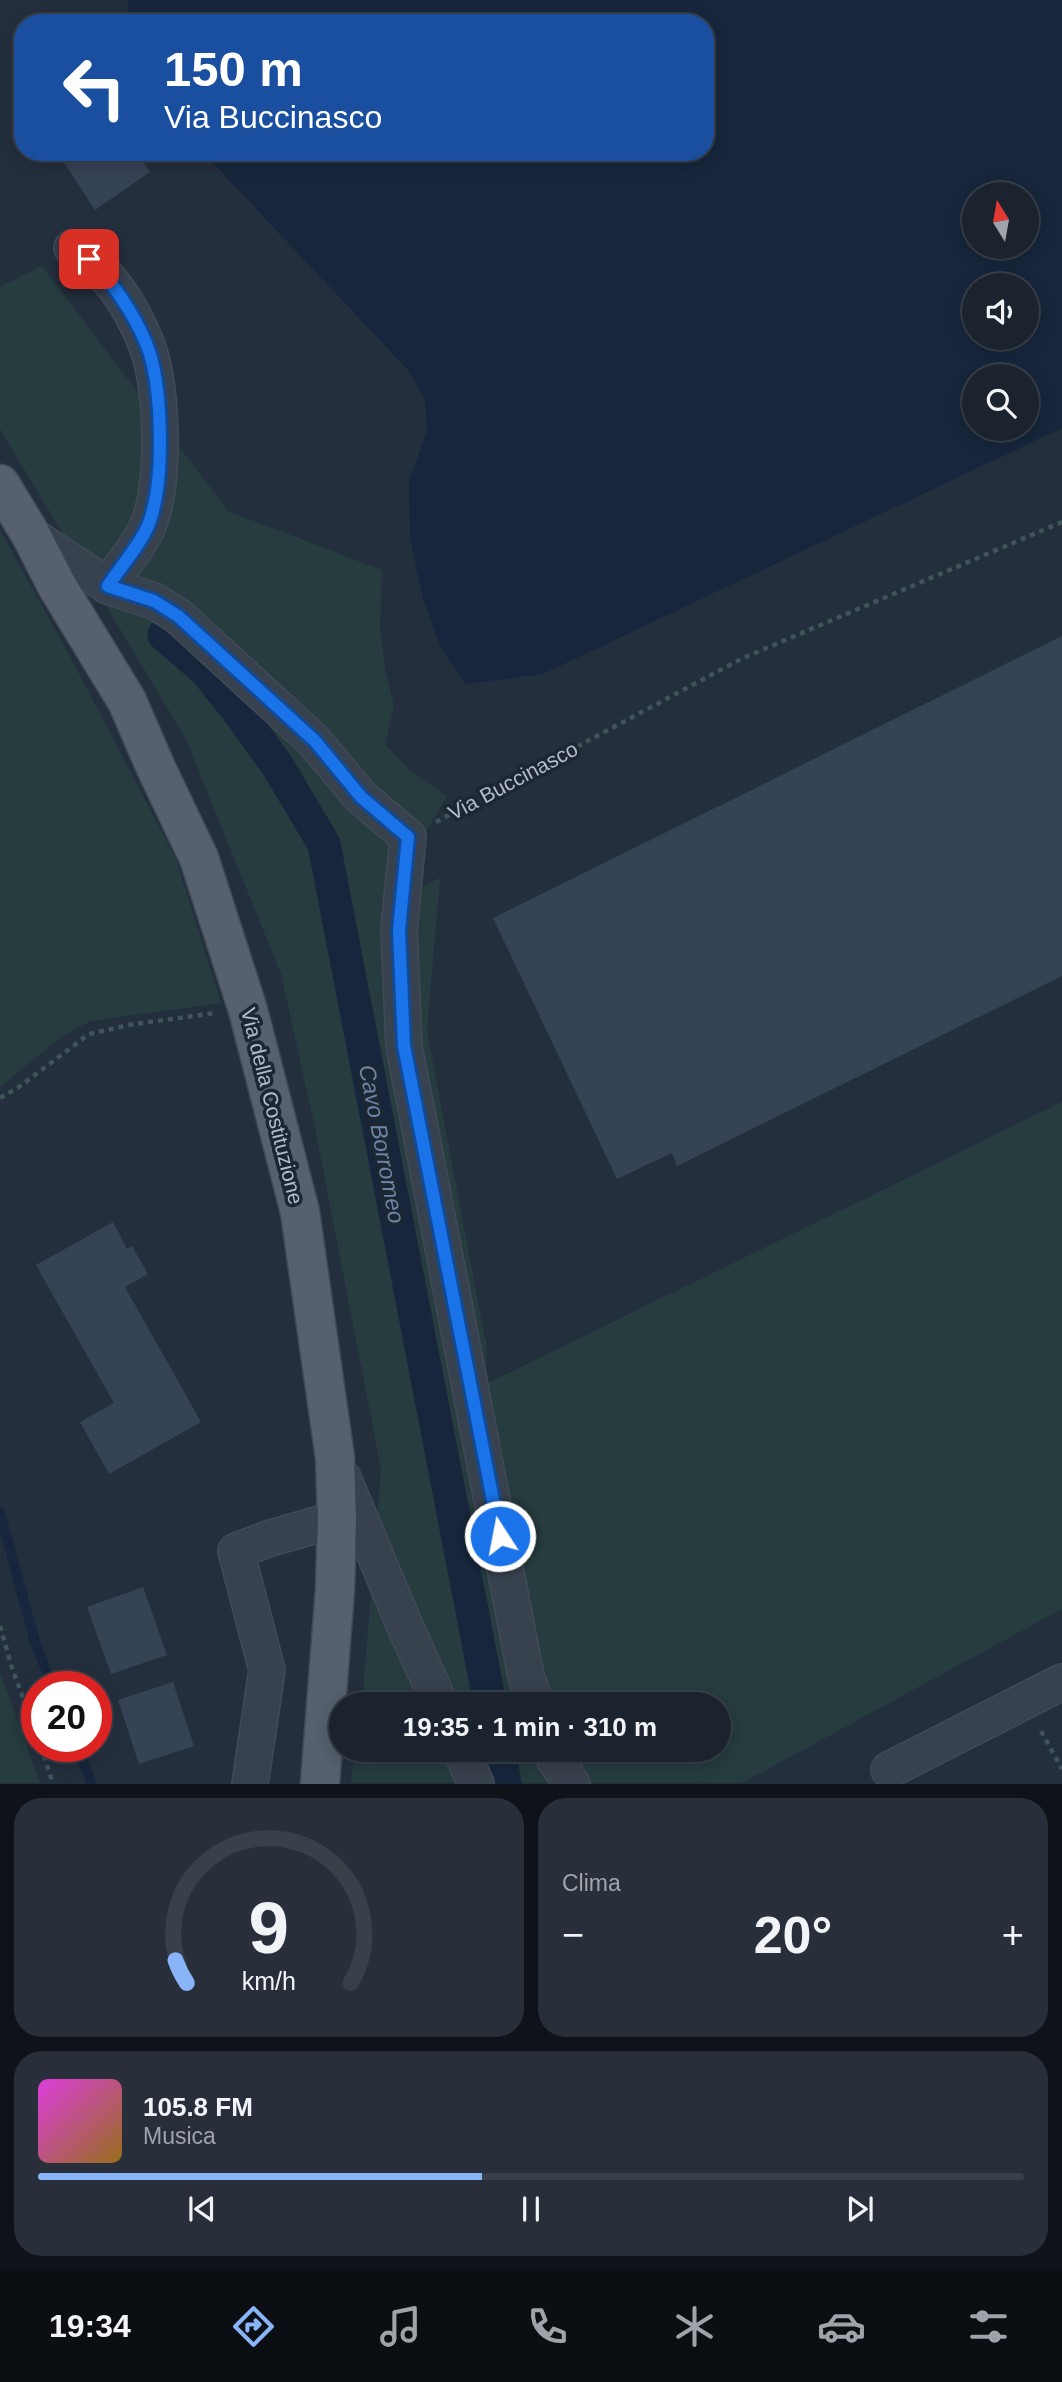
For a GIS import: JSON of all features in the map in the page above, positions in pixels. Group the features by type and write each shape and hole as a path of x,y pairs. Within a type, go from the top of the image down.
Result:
{"main road":[{"name":"Via della Costituzione","path":"0,484 31,535 57,586 127,701 199,858 248,1010 300,1212 335,1458 337,1520 334,1603 320,1783"}],"street":[{"path":"72,248 89,259 106,276 130,310 147,345 155,383 160,435 160,480 149,525 108,586"},
{"path":"31,535 108,586 154,601 178,616 315,741 361,797 408,837 399,930 404,1046 468,1365 526,1676 532,1692"},
{"path":"335,1458 435,1692"},
{"path":"250,1783 267,1670 236,1551 268,1531 337,1520"},
{"path":"889,1770 1062,1682"},
{"path":"466,1762 476,1783"},
{"path":"556,1762 572,1783"}],"path":[{"name":"Via Buccinasco","path":"408,837 741,659 1062,522"},
{"path":"0,1098 19,1087 89,1034 128,1025 248,1010"},
{"path":"0,1626 21,1692"},
{"path":"1036,1723 1062,1769"},
{"path":"46,1762 53,1783"}],"green space":[{"path":"42,266 228,511 382,570 380,626 385,669 394,706 385,744 411,771 447,796 380,909 440,878 427,1031 487,1344 486,1384 1062,1102 1062,1609 742,1783 351,1783 354,1762 731,1762 731,1692 363,1692 381,1469 315,1128 281,974 186,739 0,429 0,287"},
{"path":"0,530 73,662 176,859 221,1003 90,1021 60,1038 0,1087"},
{"path":"0,1672 21,1730 21,1762 32,1762 40,1783 0,1783"}],"water":[{"path":"128,0 1062,0 1062,428 1039,439 1039,364 962,364 962,441 1035,441 543,674 466,684 441,648 423,599 410,537 409,481 427,431 425,398 408,370 211,161 714,161 714,14 128,14"}],"building":[{"path":"63,161 142,161 150,172 95,210"},
{"path":"1062,636 1062,976 677,1166 672,1153 617,1179 493,918"},
{"path":"113,1222 127,1249 132,1246 148,1274 125,1287 201,1422 109,1474 80,1422 114,1403 36,1265"},
{"path":"143,1587 167,1655 112,1674 87,1607"},
{"path":"173,1682 194,1746 139,1764 118,1700"}],"waterway":[{"name":"Cavo Borromeo","path":"164,635 206,671 237,710 277,765 324,844 488,1692"},
{"path":"0,1512 35,1642 47,1671"},
{"path":"83,1762 92,1784"},
{"name":"Cavo Borromeo","path":"501,1762 505,1784"}],"route":[{"path":"89,259 112,283 130,310 147,345 155,383 160,435 160,480 149,525 108,586 154,601 178,616 315,741 361,797 408,837 399,930 404,1046 500,1536"}]}
